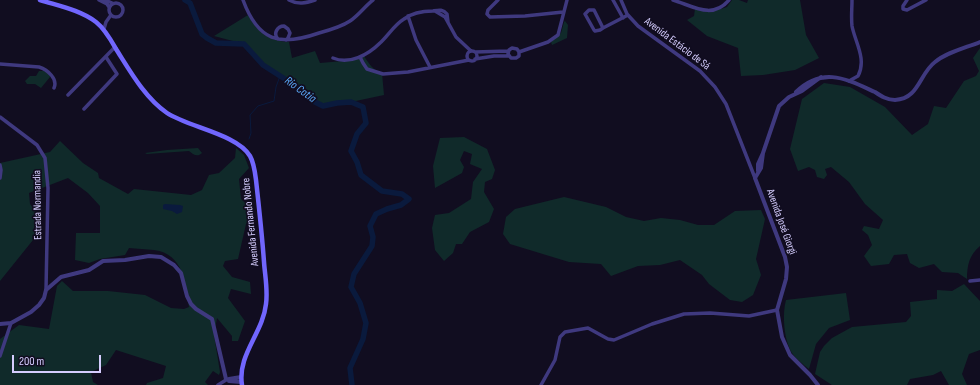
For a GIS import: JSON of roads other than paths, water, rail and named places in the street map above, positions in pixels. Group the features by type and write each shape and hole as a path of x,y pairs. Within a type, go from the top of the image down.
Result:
{"main road":[{"name":"Avenida Fernando Nobre","path":"40,0 77,12 98,23 104,29 143,89 160,108 177,119 230,140 250,156 256,180 259,203 267,294 261,324 249,346 242,368 241,382"}],"street":[{"path":"99,0 107,4 111,15"},
{"path":"105,0 120,4 123,10 121,15 111,15"},
{"path":"243,0 248,13 258,27 268,36 284,41 299,40 340,26 358,15 373,0"},
{"path":"289,0 298,3 306,3 315,0"},
{"path":"498,0 488,10 487,14 490,17 503,18 563,12"},
{"path":"519,52 548,42 558,35 567,0"},
{"path":"613,0 624,18"},
{"path":"603,28 594,10 589,10 586,13 595,31 600,30 624,18 627,14 621,0"},
{"path":"673,0 707,11 720,7 729,0"},
{"path":"852,0 852,27 861,57 861,68 857,84"},
{"path":"912,7 907,0 903,6 903,9 907,10 926,0"},
{"path":"109,7 112,3"},
{"path":"333,58 339,61 346,61 360,56 373,50 398,24 408,16 423,11 442,10 446,12 448,22 456,37 470,51 508,54 512,59 519,56 519,52"},
{"name":"Avenida Estácio de Sá","path":"627,14 638,26 700,71 715,87 726,104 755,178"},
{"path":"104,29 106,22 111,15"},
{"path":"408,16 416,40 430,67"},
{"path":"98,23 106,22"},
{"path":"279,40 276,37 276,31 279,27 284,26 290,33 288,38 284,41"},
{"name":"Avenida José Giorgi","path":"818,385 785,348 777,310 786,279 787,267 785,257 755,178 758,171 758,164 779,106 785,100 802,91 820,77 831,77 849,81 891,100 902,99 912,94 928,69 939,59 980,42"},
{"path":"68,95 115,47"},
{"path":"508,54 511,48 514,47 519,52"},
{"path":"469,60 467,56 470,51"},
{"path":"475,52 475,59"},
{"path":"360,56 367,69 383,74 408,72 508,54"},
{"path":"84,109 117,74 106,57"},
{"path":"0,64 39,67 44,69 54,80 54,88"},
{"path":"849,81 858,76"},
{"name":"Estrada Normandia","path":"0,117 37,145 45,158 48,188 46,290 44,298 31,312 11,323 0,324"},
{"path":"0,165 2,170 0,178"},
{"name":"Estrada Normandia","path":"46,290 62,277 89,270 103,261 125,260 149,256 162,257 168,260 178,269 191,304 212,319 227,381"},
{"path":"970,281 980,280"},
{"path":"541,385 555,360 560,337 565,332 588,328 608,339 614,340 652,324 684,314 710,313 749,316 777,310"},
{"path":"0,356 11,323"},
{"path":"218,385 227,381 241,382"}],"water":[{"path":"163,205 183,206 182,212 177,214 163,209"}],"waterway":[{"name":"Rio Cotia","path":"185,0 190,3 202,34 207,38 216,43 244,44 263,65 302,90 313,101 323,106 351,102 363,107 366,123 357,134 351,151 357,162 361,175 382,191 402,194 409,199 401,205 376,214 370,226 373,237 372,246 354,274 351,287 360,303 366,323 363,339 350,368 352,385"},
{"path":"249,139 251,133 250,115 258,106 274,101 276,87 280,76"}]}
